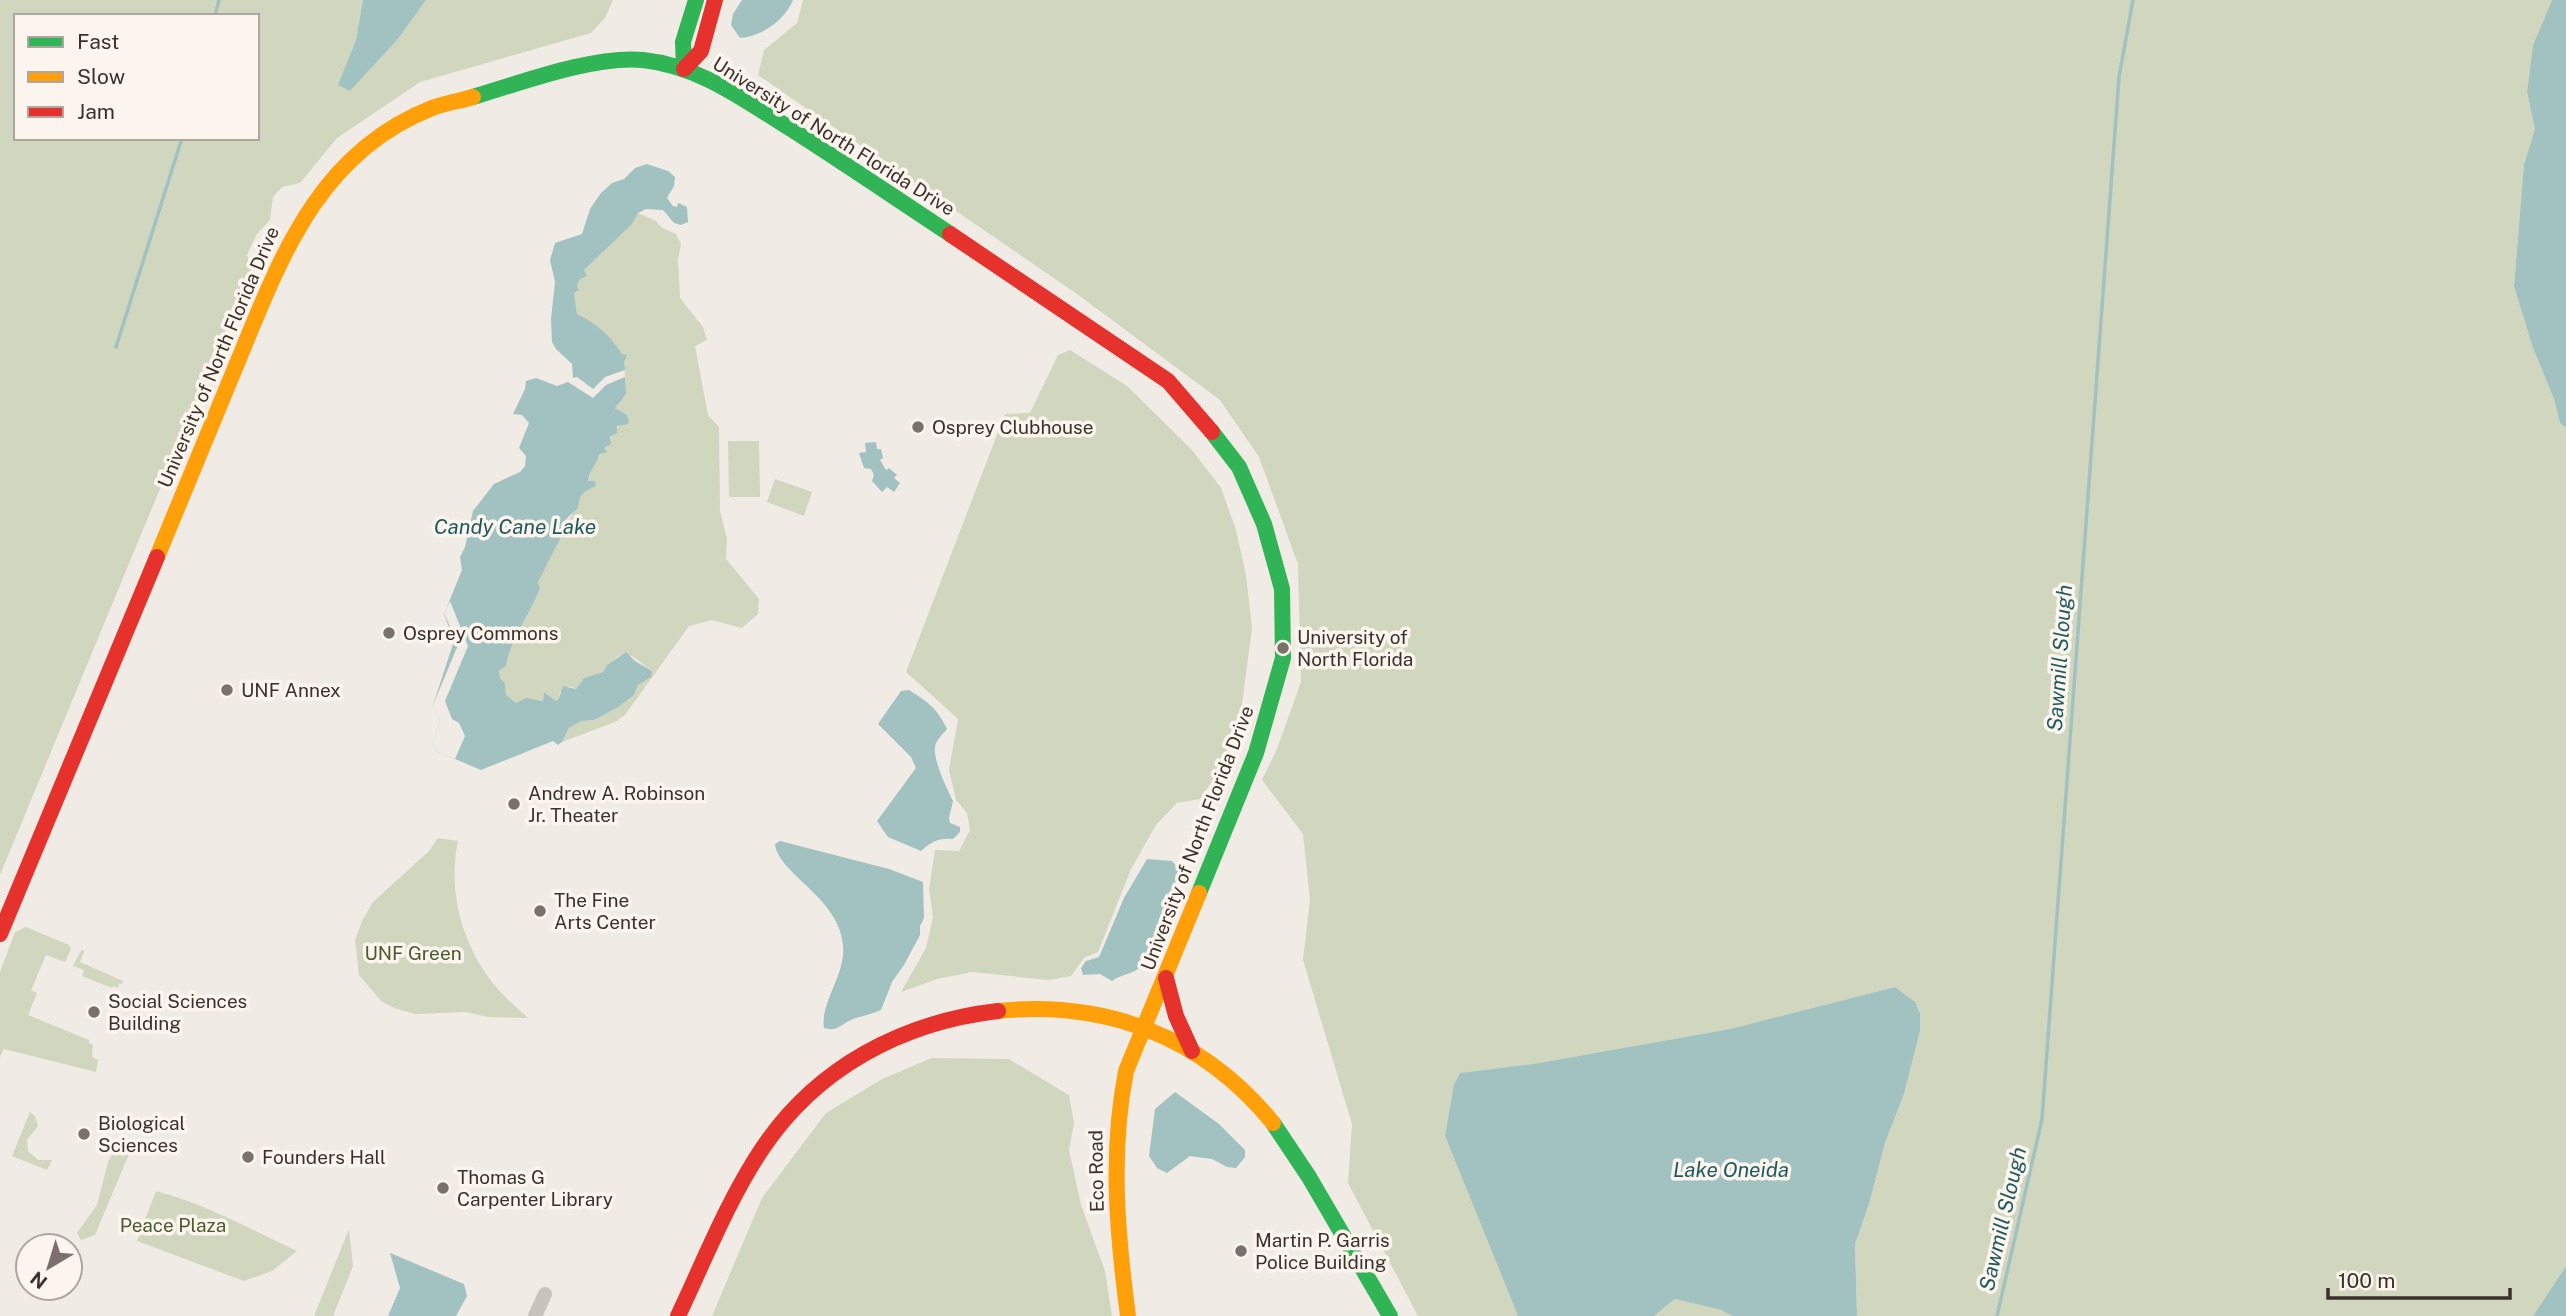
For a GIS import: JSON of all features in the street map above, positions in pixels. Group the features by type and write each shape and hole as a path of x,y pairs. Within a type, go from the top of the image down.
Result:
{"street":[{"path":"684,69 682,41 696,0"},
{"path":"684,69 701,51 715,0"},
{"name":"University of North Florida Drive","path":"0,934 281,258 298,224 317,195 349,160 375,138 433,108 590,64 642,60 684,69 714,81 849,166 1159,375 1195,410 1239,467 1264,524 1282,589 1283,658 1256,753 1144,1029"},
{"path":"1166,978 1170,1002 1179,1028 1192,1052"},
{"path":"678,1316 756,1158 776,1130 822,1081 867,1050 908,1030 971,1014 1030,1010 1107,1015 1192,1052 1241,1089 1293,1149 1390,1316"},
{"name":"Eco Road","path":"1128,1316 1116,1199 1116,1129 1126,1071 1144,1029"},
{"path":"535,1316 545,1294"}],"green space":[{"path":"0,0 363,0 356,40 339,85 350,91 398,39 426,0 613,0 605,18 591,33 420,82 337,138 300,183 282,187 273,197 270,220 257,234 247,255 251,269 0,875"},
{"path":"803,0 2552,0 2533,45 2527,92 2535,129 2524,164 2514,285 2560,423 2566,428 2566,1266 2533,1316 1857,1316 1855,1244 1885,1143 1904,1094 1920,1031 1895,987 1730,1029 1533,1064 1460,1073 1445,1136 1518,1316 1418,1316 1348,1183 1352,1124 1303,960 1310,900 1303,834 1262,780 1277,749 1301,682 1298,564 1259,457 1220,400 1077,294 758,75 764,50 797,23"},
{"path":"638,213 676,234 681,244 678,260 680,298 703,327 707,340 695,346 708,415 719,427 720,511 727,539 726,559 759,599 758,614 742,628 712,620 689,626 625,715 615,722 562,742 569,728 581,721 594,720 634,695 638,685 652,671 632,656 620,655 607,665 603,672 584,678 576,689 569,686 560,692 555,701 544,692 543,701 532,699 516,703 506,695 505,683 500,678 499,670 506,666 512,646 540,588 538,582 563,531 562,523 571,517 583,491 596,486 588,482 592,468 626,414 615,408 625,394 625,376 620,353 611,340 577,314 574,293 579,289 577,285 584,270 628,227"},
{"path":"1070,350 1127,386 1192,450 1221,488 1236,530 1246,575 1252,628 1242,704 1221,768 1200,799 1177,803 1156,825 1131,869 1098,952 1084,958 1071,976 1048,980 972,972 937,979 901,992 926,948 933,917 929,889 935,850 959,851 970,830 967,813 956,800 949,770 958,719 906,672 1005,414 1030,413 1058,355"},
{"path":"728,441 759,441 760,497 729,497"},
{"path":"775,479 812,492 804,516 767,502"},
{"name":"UNF Green","path":"438,838 458,841 455,861 457,900 467,938 475,955 497,988 528,1018 488,1017 465,1012 415,1014 381,1001 359,975 355,940 362,921 373,902 429,851"},
{"path":"26,927 69,945 71,949 65,962 46,955 31,990 37,993 28,1015 89,1040 93,1045 92,1057 98,1060 96,1072 4,1049 0,1057 0,972 15,932"},
{"path":"82,949 84,952 80,962 123,981 122,984 119,983 118,988 112,988 82,976 84,970 73,966"},
{"path":"932,1058 1009,1059 1069,1095 1074,1123 1069,1150 1081,1205 1105,1271 1112,1316 712,1316 762,1198 826,1113 882,1079"},
{"path":"30,1112 35,1116 38,1126 27,1140 28,1151 38,1160 52,1160 47,1170 12,1156"},
{"path":"122,1143 139,1153 129,1154 95,1235 84,1239 84,1232 78,1232 97,1205 108,1162 117,1145"},
{"name":"Peace Plaza","path":"156,1191 210,1210 297,1251 272,1271 244,1281 137,1241"},
{"path":"349,1229 353,1266 333,1316 314,1316"},
{"path":"1675,1299 1721,1310 1732,1316 1654,1316"}],"water":[{"path":"363,0 426,0 398,39 350,91 338,85 356,40"},
{"path":"742,0 793,0 778,21 764,31 740,38 731,25 733,14"},
{"path":"2552,0 2566,0 2566,428 2560,423 2514,286 2524,164 2535,129 2527,92 2533,45"},
{"path":"647,164 668,171 675,177 674,186 667,198 673,206 677,207 678,203 687,207 688,222 681,225 674,223 663,210 646,209 638,213 632,224 584,270 587,276 580,279 577,285 579,290 574,293 577,314 603,331 622,354 627,355 625,370 605,377 593,389 577,377 573,378 572,364 552,342 551,319 555,282 550,260 555,243 582,234 590,209 601,193 612,183 624,179 635,168"},
{"name":"Candy Cane Lake","path":"625,377 626,394 615,408 626,414 628,424 617,426 617,433 610,437 611,444 604,448 607,452 600,454 590,474 588,481 595,481 596,486 583,494 578,508 562,523 564,531 538,582 540,588 512,646 506,666 499,671 500,678 505,683 506,695 516,703 526,698 543,701 544,692 556,701 563,686 576,689 584,678 603,672 607,665 626,652 652,671 651,677 638,685 634,695 618,707 594,720 581,721 569,728 558,745 553,741 481,770 436,751 433,742 440,723 433,705 454,641 444,614 462,570 460,557 473,511 494,484 520,472 525,466 526,456 519,448 529,423 522,415 513,414 526,381 536,378 557,386 568,382 593,398 606,385"},
{"path":"876,442 883,458 880,460 886,470 889,468 897,475 894,478 900,483 894,492 887,487 882,492 872,481 874,475 871,469 864,468 859,453 866,452 865,443"},
{"path":"909,690 931,706 947,729 937,742 935,753 953,801 950,823 960,827 960,832 953,839 935,841 921,851 888,837 877,821 916,768 911,757 878,724 901,691"},
{"path":"780,841 889,869 923,882 924,918 920,935 892,982 881,1010 851,1020 835,1029 824,1028 826,1008 843,956 839,928 821,900 786,866 775,844"},
{"path":"1147,859 1172,861 1179,869 1174,888 1141,966 1112,981 1100,974 1083,975 1081,968 1086,961 1099,957 1124,898"},
{"name":"Lake Oneida","path":"1895,987 1915,1002 1920,1014 1920,1031 1904,1094 1885,1143 1855,1244 1857,1316 1732,1316 1721,1310 1675,1299 1654,1316 1518,1316 1445,1136 1454,1085 1460,1073 1533,1064 1730,1029"},
{"path":"1175,1092 1219,1124 1245,1150 1245,1157 1236,1168 1227,1167 1212,1159 1190,1156 1167,1173 1157,1168 1149,1156 1155,1109"},
{"path":"390,1253 464,1284 467,1296 456,1316 388,1316 400,1288"},
{"path":"2566,1266 2566,1316 2533,1316"}],"pier":[{"path":"450,601 468,646 445,701 452,719 459,723 465,736 455,759 436,751 433,742 440,723 433,705 458,645 444,613"}],"waterway":[{"path":"216,14 219,0"},
{"name":"Sawmill Slough","path":"1997,1316 2042,1119 2119,77 2133,0"},
{"path":"116,347 181,140"}],"traffic: fast":[{"path":"684,69 683,42 696,0"},
{"path":"473,97 558,71 603,62 643,60 664,63 684,69 739,96 950,234"},
{"path":"1199,893 1256,753 1283,658 1282,589 1264,524 1239,467 1212,432"},
{"path":"1273,1123 1309,1177 1390,1316"}],"traffic: slow":[{"path":"157,557 270,284 308,212 332,180 360,152 393,128 432,108 473,97"},
{"path":"1128,1316 1117,1193 1118,1132 1126,1071 1199,893"},
{"path":"998,1011 1038,1009 1077,1012 1114,1019 1150,1031 1184,1047 1216,1068 1246,1093 1273,1123"}],"traffic: jam":[{"path":"684,69 701,51 715,0"},
{"path":"950,234 1168,381 1212,432"},
{"path":"0,934 157,557"},
{"path":"1166,978 1176,1016 1192,1051"},
{"path":"678,1316 738,1189 762,1149 808,1095 835,1073 895,1038 928,1026 998,1011"}],"place":[{"name":"Osprey Clubhouse","path":"918,427"},
{"name":"Osprey Commons","path":"389,633"},
{"name":"University of North Florida","path":"1283,648"},
{"name":"UNF Annex","path":"227,690"},
{"name":"Andrew A. Robinson Jr. Theater","path":"514,804"},
{"name":"The Fine Arts Center","path":"540,911"},
{"name":"Social Sciences Building","path":"94,1012"},
{"name":"Biological Sciences","path":"84,1134"},
{"name":"Founders Hall","path":"248,1157"},
{"name":"Thomas G Carpenter Library","path":"443,1188"},
{"name":"Martin P. Garris Police Building","path":"1241,1251"}]}
